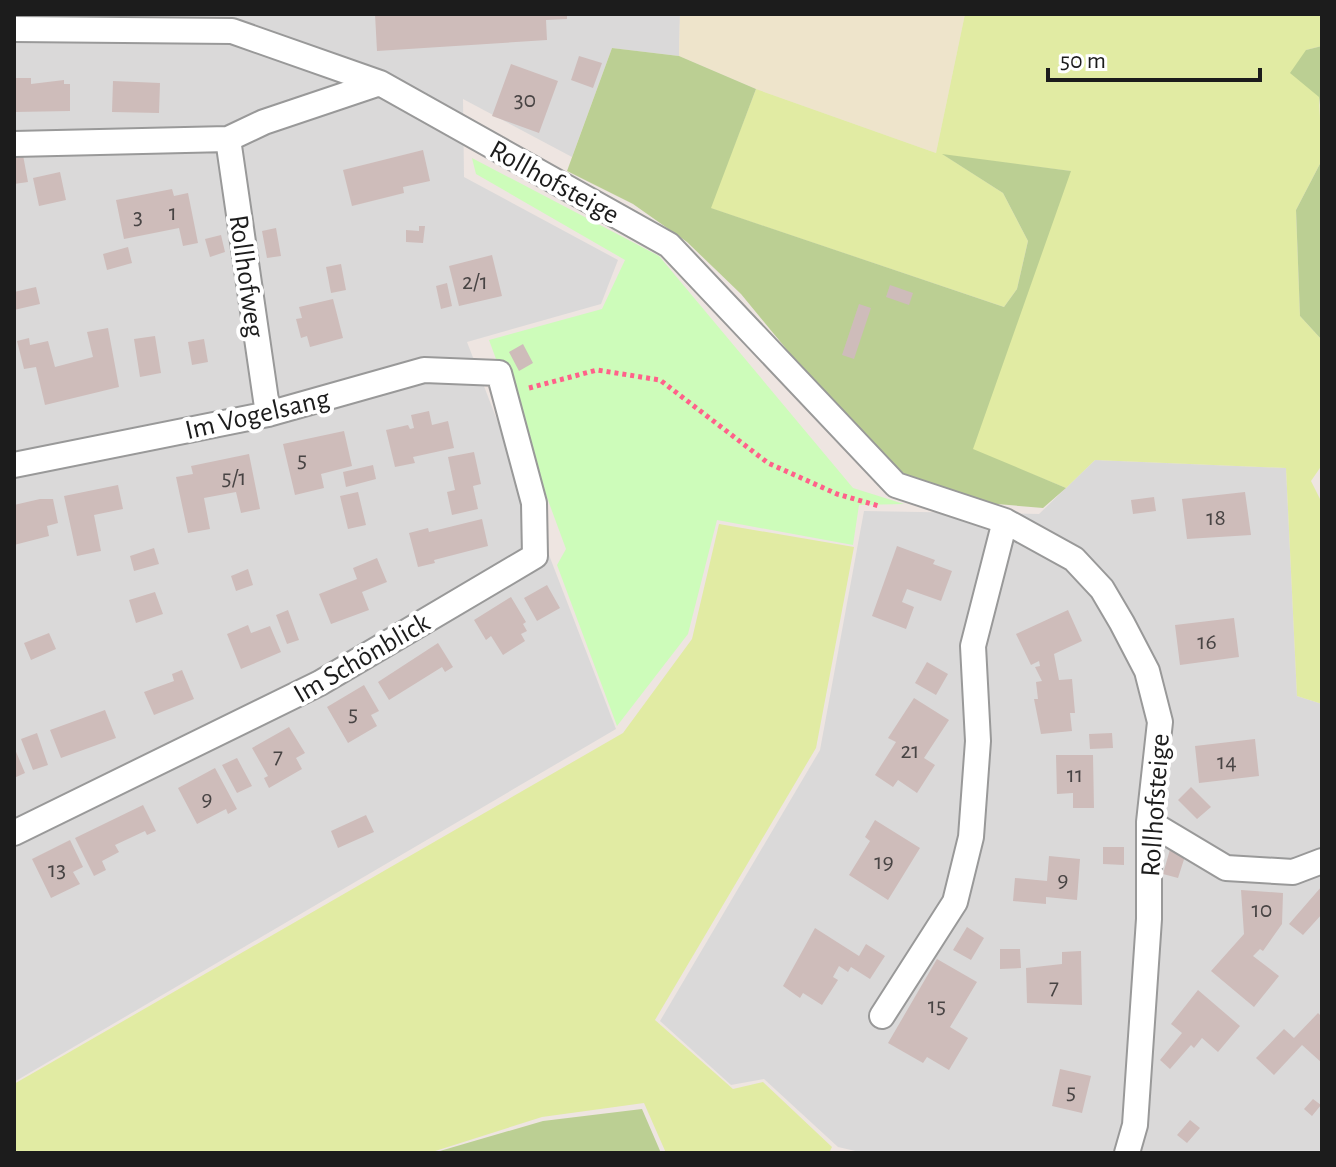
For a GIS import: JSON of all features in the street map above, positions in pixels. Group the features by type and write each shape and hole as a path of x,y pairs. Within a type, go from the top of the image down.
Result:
{"street":[{"name":"Rollhofsteige","path":"14,29 232,31 380,83 669,245 896,485 1005,521 1074,559 1102,589 1147,671 1160,722 1149,822 1146,964 1135,1125 1127,1153"},
{"path":"14,144 228,139 264,122 380,83"},
{"name":"Rollhofweg","path":"228,139 268,414"},
{"name":"Im Vogelsang","path":"14,465 268,414 424,370 502,384"},
{"name":"Im Schönblick","path":"14,833 320,683 535,556 534,503 502,384"},
{"path":"882,1016 955,902 971,837 978,741 973,646 1005,521"},
{"path":"1149,822 1226,868 1293,872 1322,861"}],"path":[{"path":"502,384 597,370 660,380 768,463 837,494 892,509"}],"shaded area":[{"path":"14,14 680,14 679,56 612,48 572,157 463,99 464,177 618,260 601,304 467,342 616,729 14,1082"},
{"path":"680,14 965,14 936,153 756,89 679,56"},
{"path":"1095,460 1286,468 1297,696 1322,704 1322,1153 864,1153 838,1147 764,1079 731,1085 660,1021 820,750 864,511 1039,514"}],"green space":[{"path":"965,14 1322,14 1322,46 1306,50 1319,97 1322,160 1296,210 1300,316 1322,340 1322,465 1311,481 1322,503 1322,704 1297,696 1286,468 1095,460 1066,488 972,450 1070,171 944,155 1003,193 1028,241 1017,289 1004,307 710,208 756,89 936,153"},
{"path":"1322,46 1322,121 1319,97 1290,73 1306,50"},
{"path":"612,48 679,56 756,89 711,208 1004,307 1017,289 1028,241 1003,193 942,154 1071,171 973,449 1066,488 1043,508 985,503 914,479 877,459 741,294 687,242 633,204 567,171"},
{"path":"472,158 659,256 853,488 904,504 859,505 853,545 717,520 688,634 617,726 557,565 566,549 489,340 602,309 625,260 476,174"},
{"path":"1322,160 1322,340 1300,316 1296,210"},
{"path":"719,524 854,547 816,748 655,1020 733,1089 763,1082 832,1147 829,1153 666,1153 644,1103 542,1117 429,1153 14,1153 14,1084 623,733 692,639"},
{"path":"642,1109 661,1153 433,1153 543,1121"}],"building":[{"path":"375,14 567,14 567,19 546,20 547,40 377,51"},
{"path":"579,56 602,63 593,88 571,80"},
{"path":"511,64 558,81 539,133 492,116"},
{"path":"16,78 31,78 31,84 64,80 64,84 70,84 70,111 14,112"},
{"path":"113,81 160,83 159,113 112,112"},
{"path":"423,150 430,181 403,187 404,193 352,206 343,170"},
{"path":"23,155 28,182 14,184 14,157"},
{"path":"60,172 66,200 39,206 33,178"},
{"path":"172,189 174,196 188,193 198,243 183,246 179,228 124,239 116,200"},
{"path":"419,226 425,226 423,243 406,242 406,230 419,231"},
{"path":"276,228 281,256 267,258 262,231"},
{"path":"221,235 225,252 210,257 205,239"},
{"path":"128,247 132,263 107,270 103,254"},
{"path":"492,255 502,296 459,306 449,266"},
{"path":"341,264 346,290 331,293 326,267"},
{"path":"447,283 452,306 441,309 436,286"},
{"path":"890,285 913,293 909,305 886,297"},
{"path":"36,287 40,304 14,310 14,292"},
{"path":"333,299 343,338 310,347 307,336 301,338 296,319 302,318 299,307"},
{"path":"859,304 871,308 854,359 842,355"},
{"path":"108,328 119,387 45,405 36,367 24,369 17,341 29,338 30,345 48,341 55,367 93,357 87,332"},
{"path":"155,336 161,373 140,377 134,339"},
{"path":"204,339 208,362 192,365 188,342"},
{"path":"523,344 533,363 519,371 509,352"},
{"path":"429,411 432,425 448,421 454,448 413,457 415,463 395,467 386,430 408,425 410,429 414,428 411,415"},
{"path":"344,431 352,466 321,474 324,488 295,495 283,444"},
{"path":"474,452 481,484 473,486 478,509 452,515 447,492 455,490 448,457"},
{"path":"249,454 260,509 241,513 236,492 204,498 210,529 188,533 176,477 193,474 191,466"},
{"path":"373,465 376,479 346,487 343,472"},
{"path":"118,485 123,509 94,515 101,551 77,556 64,496"},
{"path":"358,492 366,525 348,529 340,496"},
{"path":"1245,492 1251,535 1187,539 1182,499"},
{"path":"1154,497 1156,511 1133,514 1131,500"},
{"path":"53,499 58,523 47,526 49,536 14,545 14,505"},
{"path":"482,519 488,546 418,567 409,533 428,528 429,532"},
{"path":"897,546 935,560 933,564 952,571 941,601 907,589 902,602 914,607 906,629 872,616"},
{"path":"154,548 159,564 134,571 130,556"},
{"path":"377,558 387,582 362,592 369,610 331,624 319,594 357,579 353,568"},
{"path":"248,569 253,585 236,591 231,576"},
{"path":"547,585 560,608 537,621 524,598"},
{"path":"155,592 163,614 136,623 129,600"},
{"path":"511,597 526,622 523,624 527,631 521,634 525,641 503,655 491,636 486,640 474,620"},
{"path":"288,610 299,640 287,644 276,615"},
{"path":"1068,610 1082,641 1054,654 1059,680 1072,679 1075,713 1070,713 1072,731 1041,734 1034,699 1038,699 1036,682 1042,681 1035,667 1040,666 1039,661 1031,665 1016,634"},
{"path":"1234,618 1239,657 1180,665 1175,625"},
{"path":"248,625 251,633 270,626 281,652 241,669 227,634"},
{"path":"49,633 56,649 31,660 24,643"},
{"path":"438,643 453,667 445,672 442,667 389,700 378,682"},
{"path":"927,662 948,674 936,695 915,683"},
{"path":"182,670 194,699 154,715 144,692 174,681 172,674"},
{"path":"364,685 379,711 371,715 377,726 348,743 327,707"},
{"path":"914,698 949,720 924,758 935,765 917,793 898,780 893,787 875,775 896,742 888,738"},
{"path":"105,710 116,738 61,758 50,730"},
{"path":"289,727 305,753 296,758 302,769 269,788 264,778 268,776 252,748"},
{"path":"37,733 48,765 33,770 21,739"},
{"path":"1112,733 1113,748 1090,749 1089,734"},
{"path":"1255,739 1259,776 1199,783 1195,746"},
{"path":"14,747 25,773 14,778"},
{"path":"1056,755 1093,755 1094,808 1073,808 1073,793 1057,794"},
{"path":"237,758 252,786 237,793 222,765"},
{"path":"215,768 237,809 228,814 226,809 197,824 178,788"},
{"path":"1191,787 1211,807 1197,819 1178,800"},
{"path":"143,805 156,831 147,835 145,831 115,845 119,852 102,861 106,870 94,876 75,838"},
{"path":"366,815 374,832 338,848 331,831"},
{"path":"875,820 920,848 888,900 849,875 870,841 865,837"},
{"path":"70,840 83,867 73,872 80,884 51,898 32,859"},
{"path":"1171,846 1187,850 1178,878 1163,874"},
{"path":"1103,847 1124,847 1124,865 1103,864"},
{"path":"1049,856 1080,859 1077,900 1046,897 1046,904 1013,901 1015,878 1047,881"},
{"path":"1322,886 1322,914 1303,935 1289,924"},
{"path":"1241,890 1283,893 1282,924 1263,951 1260,949 1253,956 1279,976 1254,1007 1211,971 1244,934"},
{"path":"967,927 984,938 971,960 953,950"},
{"path":"815,928 859,956 866,944 885,956 870,979 851,967 848,972 839,966 833,977 838,980 822,1005 803,993 800,998 783,986"},
{"path":"1000,949 1020,949 1021,968 1000,969"},
{"path":"1081,951 1082,1005 1027,1003 1026,968 1062,964 1062,952"},
{"path":"937,959 977,982 950,1027 968,1038 949,1070 927,1057 923,1063 888,1043"},
{"path":"1198,990 1240,1026 1218,1052 1202,1038 1194,1048 1191,1045 1170,1069 1160,1060 1182,1033 1171,1024"},
{"path":"1318,1013 1322,1017 1322,1063 1302,1045 1274,1075 1256,1058 1284,1029 1294,1038"},
{"path":"1060,1069 1091,1076 1082,1113 1052,1106"},
{"path":"1313,1099 1321,1105 1312,1116 1304,1109"},
{"path":"1190,1120 1200,1128 1187,1143 1177,1135"}]}
